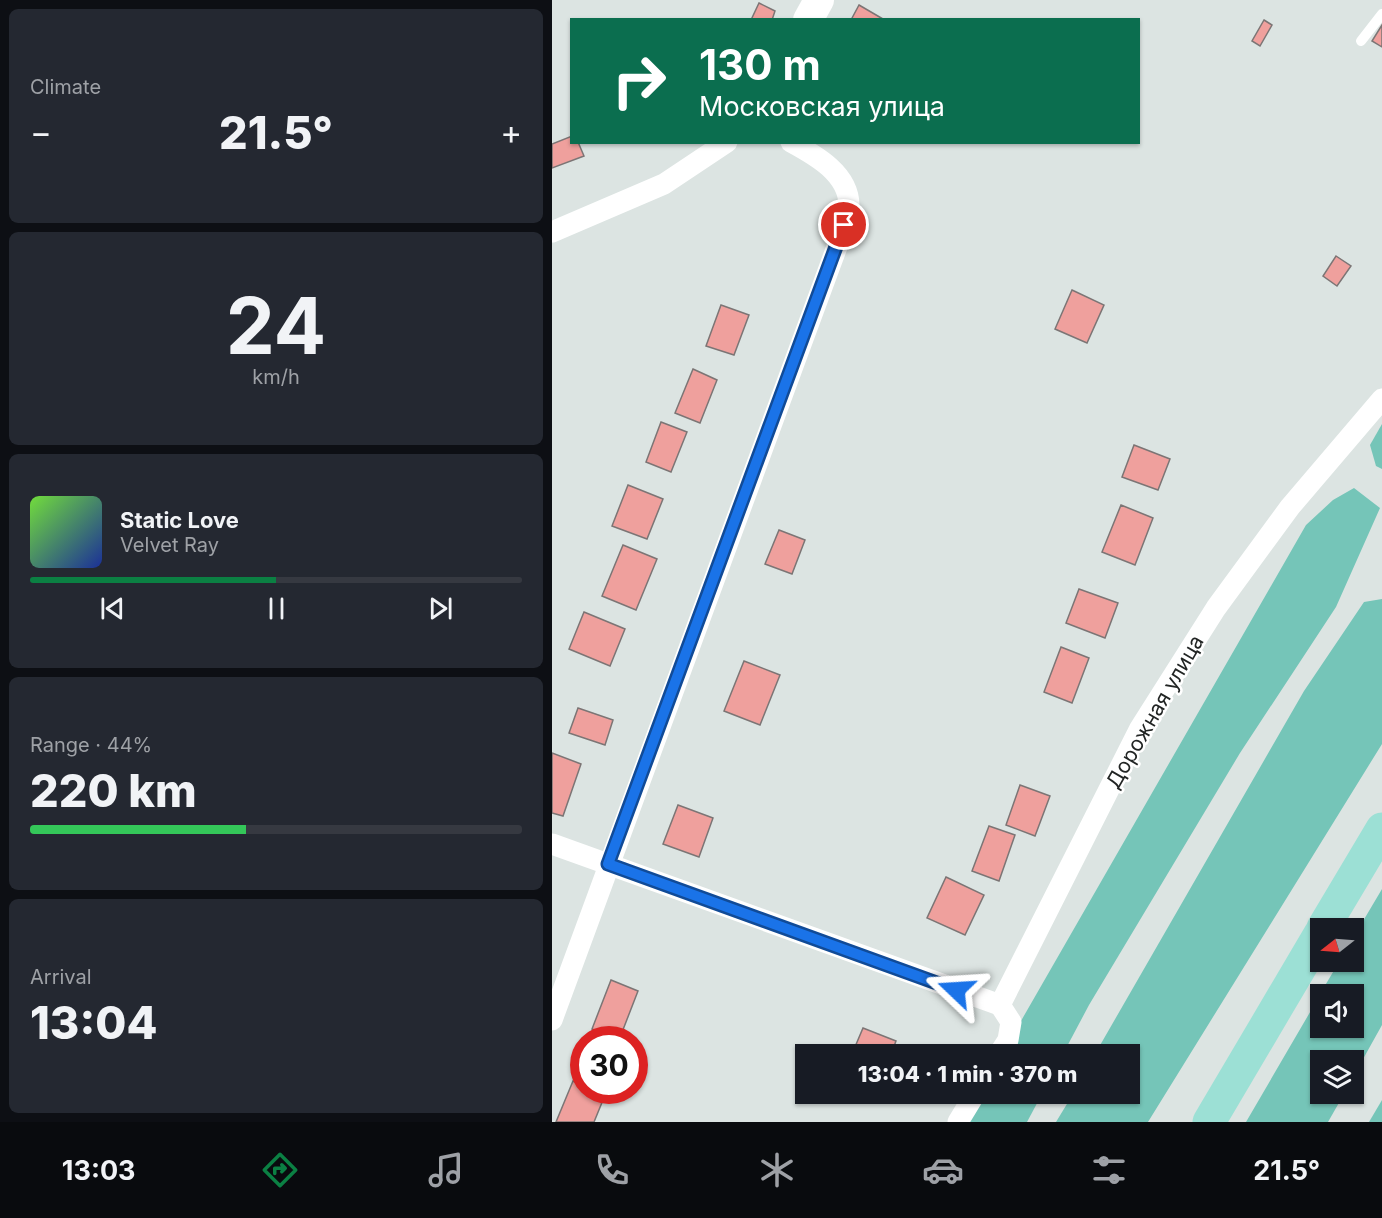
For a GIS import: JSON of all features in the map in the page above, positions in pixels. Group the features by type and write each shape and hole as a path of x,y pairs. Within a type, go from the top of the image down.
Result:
{"main road":[{"path":"1329,918 1382,829"},
{"path":"1209,1122 1310,951"}],"street":[{"path":"809,18 819,0"},
{"path":"552,232 664,184 724,144"},
{"path":"552,1020 838,244 849,206 841,178 817,155 795,144"},
{"name":"Дорожная улица","path":"1000,1005 1140,728 1216,608 1290,507 1382,399"},
{"path":"552,844 1000,1005 1011,1022 1005,1044"},
{"path":"958,1122 969,1104"}],"lane":[{"path":"1361,41 1382,14"}],"green space":[{"path":"1382,424 1382,469 1376,466 1370,445"},
{"path":"1354,488 1380,508 1336,607 1240,753 1089,1005 1068,1044 1008,1044 1306,525 1333,500"},
{"path":"1382,599 1382,744 1148,1122 1056,1122 1067,1104 1140,1104 1140,1044 1101,1044 1304,691 1364,602"},
{"path":"1382,889 1382,1025 1364,1057 1364,1050 1310,1050 1310,1104 1338,1104 1328,1122 1246,1122 1310,1012 1310,1038 1364,1038 1364,984 1326,984 1333,972 1364,972 1364,919"},
{"path":"1382,1100 1382,1122 1369,1122"},
{"path":"974,1104 1037,1104 1027,1122 963,1122"}],"building":[{"path":"759,3 775,11 773,18 752,18"},
{"path":"859,5 881,18 852,18"},
{"path":"1264,20 1272,25 1260,46 1252,41"},
{"path":"1382,25 1382,47 1372,41"},
{"path":"570,137 570,144 579,144 584,156 552,168 552,144"},
{"path":"1336,256 1351,266 1337,286 1323,276"},
{"path":"1072,290 1104,305 1087,343 1055,329"},
{"path":"721,305 749,315 734,355 706,346"},
{"path":"693,369 717,380 700,423 675,413"},
{"path":"661,422 687,432 671,472 646,462"},
{"path":"1134,445 1170,459 1158,490 1122,477"},
{"path":"628,485 663,499 647,539 612,526"},
{"path":"1121,505 1153,518 1135,565 1102,552"},
{"path":"779,530 805,540 792,574 765,564"},
{"path":"623,545 657,559 636,610 602,596"},
{"path":"1079,589 1118,603 1105,638 1066,623"},
{"path":"584,612 625,629 610,666 569,649"},
{"path":"1061,647 1089,658 1072,703 1044,692"},
{"path":"744,661 780,675 760,725 724,711"},
{"path":"578,708 613,720 605,745 569,733"},
{"path":"552,753 581,764 563,816 552,813"},
{"path":"1020,785 1050,796 1035,836 1006,825"},
{"path":"678,805 713,818 699,857 663,844"},
{"path":"989,826 1015,835 999,881 972,871"},
{"path":"946,877 984,895 965,935 927,918"},
{"path":"611,980 638,991 624,1026 593,1026"},
{"path":"863,1028 896,1041 895,1044 856,1044"},
{"path":"570,1088 570,1104 601,1104 594,1122 556,1122"}],"route":[{"path":"844,225 608,864 956,990"}]}
